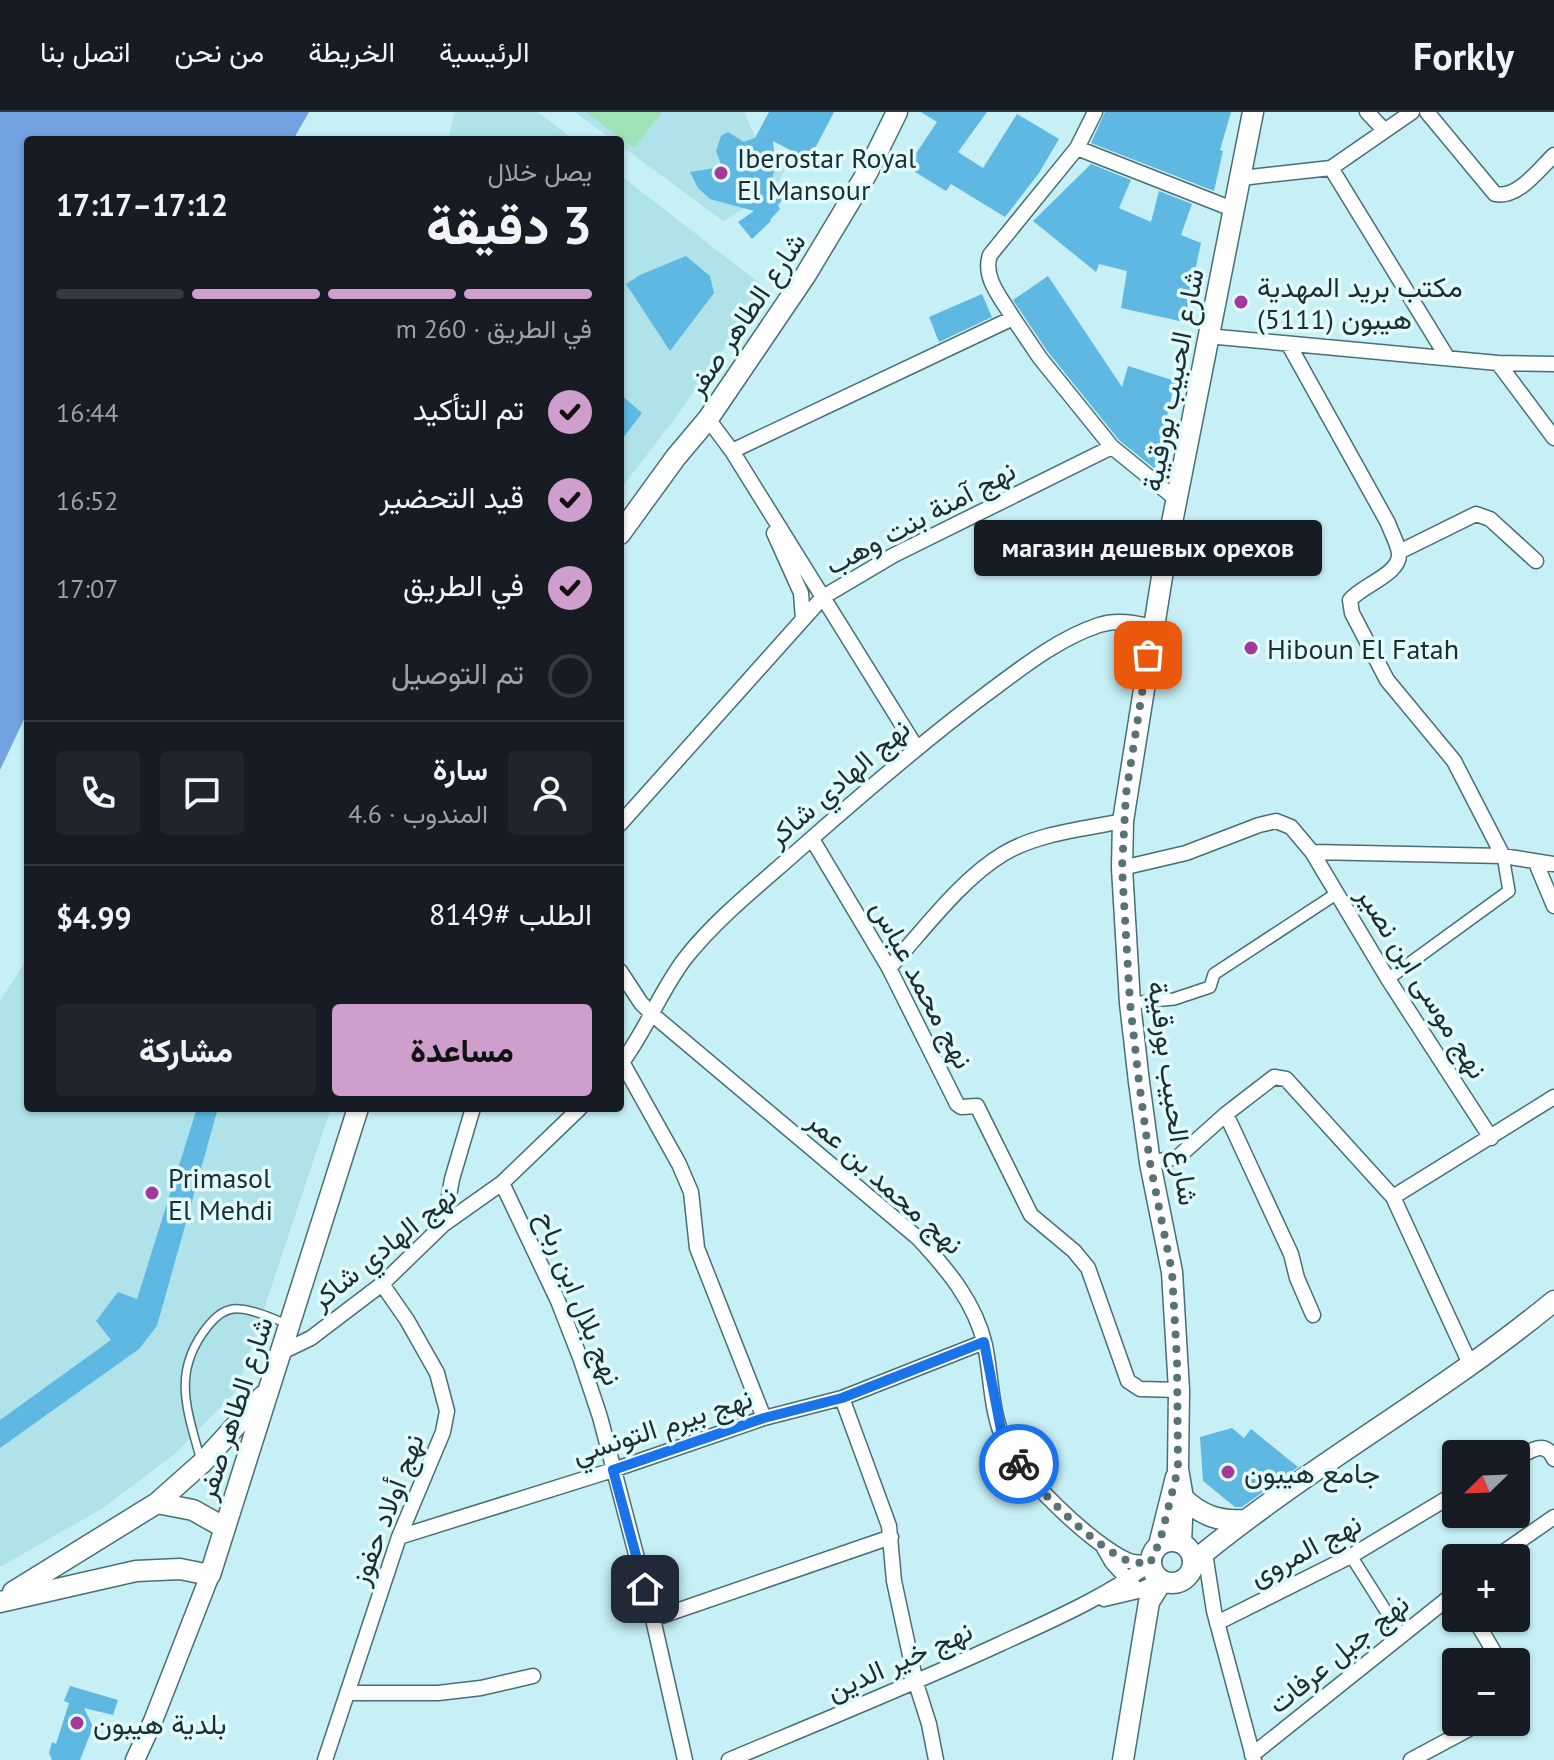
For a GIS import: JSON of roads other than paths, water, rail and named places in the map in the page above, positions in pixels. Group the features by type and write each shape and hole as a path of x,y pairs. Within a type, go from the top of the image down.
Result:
{"main road":[{"name":"شارع الطاهر صفر","path":"624,528 708,419 831,235 897,112"},
{"name":"شارع الحبيب بورقيبة","path":"1191,1551 1178,1469 1179,1390 1172,1272 1150,1163 1130,1003 1122,868 1123,821 1176,499 1253,112"},
{"name":"شارع الطاهر صفر","path":"210,1575 357,1112"},
{"path":"1191,1551 1170,1541 1158,1567 1174,1583 1186,1579 1191,1551 1244,1520 1471,1366 1554,1301"},
{"path":"0,1601 157,1503 202,1463 269,1391"},
{"name":"شارع الحبيب بورقيبة","path":"1123,1760 1138,1591 1158,1567 1178,1469"},
{"path":"1183,1498 1211,1517 1244,1520"},
{"path":"157,1503 193,1510 225,1528"},
{"path":"0,1601 136,1571 180,1569 210,1575"}],"street":[{"path":"1095,112 1077,148 990,255 988,276 1040,358 1112,447 1176,499"},
{"path":"1367,112 1384,130"},
{"path":"1241,178 1331,168 1412,112"},
{"path":"1427,112 1495,194 1505,196 1514,192 1554,155"},
{"path":"1077,148 1235,210"},
{"path":"1331,168 1447,357"},
{"path":"732,451 1013,318"},
{"path":"1207,336 1498,363 1554,364"},
{"path":"1289,345 1388,523 1399,552 1397,565 1384,577 1359,589 1350,600 1352,613 1387,680 1454,761 1503,856 1509,891 1388,979"},
{"path":"1498,363 1554,438"},
{"path":"708,419 732,451 916,747"},
{"name":"نهج آمنة بنت وهب","path":"624,820 823,597 894,555 1112,447"},
{"path":"753,485 801,593 803,619"},
{"path":"1399,552 1476,514 1490,519 1536,561"},
{"name":"نهج الهادي شاكر","path":"624,1059 653,1015 665,987 688,955 746,897 916,747 1026,665 1070,638 1101,624 1127,622 1153,627"},
{"path":"889,968 962,888 1004,854 1060,834 1123,821"},
{"name":"نهج موسى ابن نصير","path":"1122,868 1186,853 1259,825 1276,821 1291,827 1312,852 1388,979 1491,1138"},
{"name":"نهج محمد عباس","path":"812,839 889,968 957,1104 977,1106 1031,1215 1074,1251 1088,1268 1128,1381 1140,1389 1179,1390"},
{"path":"1312,852 1503,856 1554,864"},
{"path":"1536,863 1554,906"},
{"path":"1130,1003 1174,999 1210,987 1214,974 1336,894"},
{"name":"نهج محمد بن عمر","path":"624,977 653,1015 918,1238 946,1268 974,1313 984,1342 1002,1435 1010,1451 1047,1497 1102,1544 1129,1562 1158,1567"},
{"path":"624,1069 679,1164 691,1192 697,1248 764,1418"},
{"path":"1150,1163 1178,1157 1274,1077 1282,1077 1393,1197 1471,1366"},
{"path":"1393,1197 1554,1097"},
{"path":"444,1224 452,1179 472,1112"},
{"name":"نهج الهادي شاكر","path":"282,1352 311,1338 382,1284 444,1224 502,1183 576,1112"},
{"path":"1226,1114 1291,1254 1297,1278 1313,1315"},
{"name":"نهج بلال ابن رباح","path":"502,1183 530,1238 581,1360 653,1619 685,1760"},
{"name":"نهج أولاد حفوز","path":"325,1760 399,1537 443,1432 447,1411 437,1373 382,1284"},
{"name":"نهج بيرم التونسي","path":"399,1537 613,1470 764,1418 842,1398 984,1342"},
{"path":"842,1398 891,1537 894,1581 936,1760"},
{"path":"1530,1451 1544,1447 1554,1459"},
{"name":"نهج المروى","path":"1217,1623 1351,1556 1442,1501"},
{"path":"1515,1544 1554,1517"},
{"path":"653,1619 891,1537"},
{"path":"1102,1544 1138,1591"},
{"path":"1191,1551 1208,1587 1253,1757"},
{"path":"1351,1556 1401,1635"},
{"name":"نهج خير الدين","path":"729,1760 916,1683 1088,1603 1138,1591 1158,1567"},
{"name":"شارع الطاهر صفر","path":"135,1760 210,1575"},
{"name":"نهج جبل عرفات","path":"1253,1757 1442,1603"},
{"path":"349,1693 438,1693 481,1688 533,1676"},
{"name":"شارع الطاهر صفر","path":"149,1760 153,1721"},
{"path":"1411,1760 1456,1736"}],"lane":[{"path":"202,1463 190,1420 184,1381 189,1356 199,1338 221,1313 238,1308 290,1325"}],"water":[{"path":"0,112 309,112 295,136 24,136 24,719 0,770"}],"place":[{"name":"Iberostar Royal El Mansour","path":"721,173"},
{"name":"مكتب بريد المهدية هيبون (5111)","path":"1241,302"},
{"name":"Hiboun El Fatah","path":"1251,648"},
{"name":"магазин дешевых орехов","path":"1148,655"},
{"name":"Primasol El Mehdi","path":"152,1193"},
{"name":"جامع هيبون","path":"1228,1472"},
{"name":"بلدية هيبون","path":"77,1723"}]}
